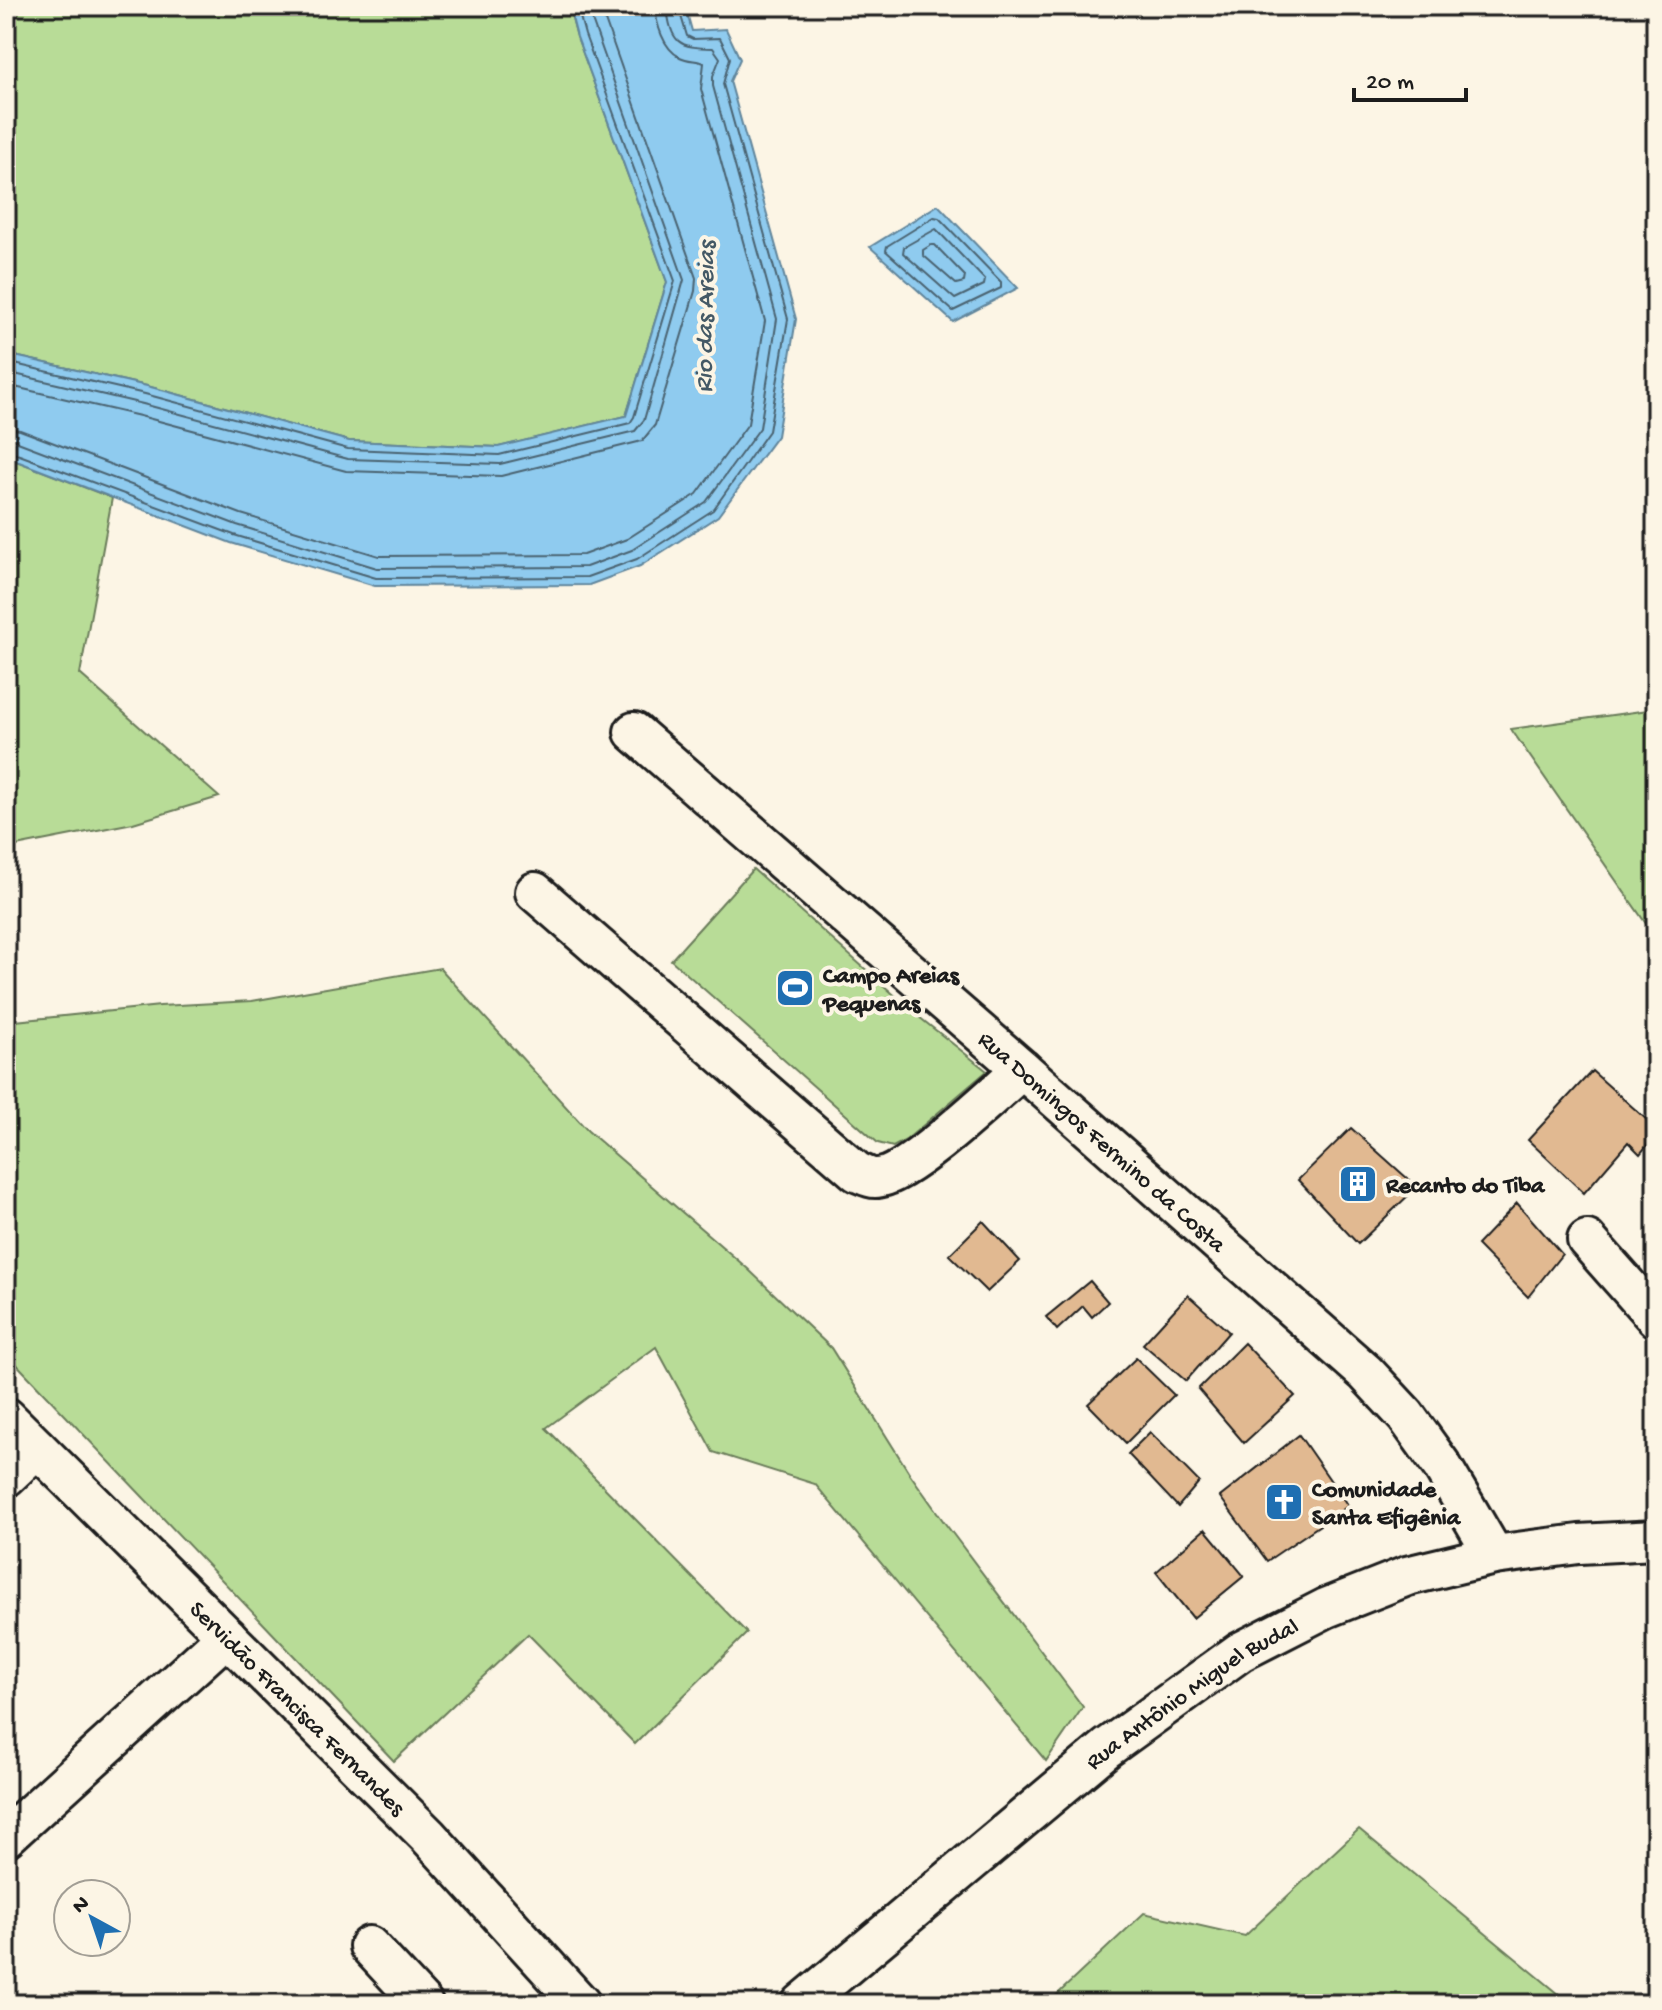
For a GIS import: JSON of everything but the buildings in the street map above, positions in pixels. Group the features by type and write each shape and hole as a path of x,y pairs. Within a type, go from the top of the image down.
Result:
{"street":[{"name":"Rua Domingos Fermino da Costa","path":"634,732 1366,1373 1406,1416 1442,1466 1494,1555"},
{"path":"535,892 857,1172 873,1179 891,1174 917,1158 1022,1069"},
{"path":"1587,1240 1656,1318"},
{"name":"Servidão Francisca Fernandes","path":"6,1417 428,1836 581,2004"},
{"path":"6,1477 37,1448"},
{"name":"Rua Antônio Miguel Budal","path":"801,2004 1107,1748 1240,1652 1326,1608 1407,1576 1494,1555 1579,1544 1656,1540"},
{"path":"6,1837 227,1636"},
{"path":"369,1946 423,2004"}],"green space":[{"path":"6,6 569,6 577,37 667,282 626,416 499,447 349,441 147,386 6,354"},
{"path":"6,457 112,498 80,674 219,797 133,823 6,848"},
{"path":"1656,709 1656,938 1511,729"},
{"name":"Campo Areias Pequenas","path":"753,869 919,1017 987,1071 906,1140 893,1147 878,1143 671,960"},
{"path":"440,968 588,1131 748,1269 831,1348 910,1474 1083,1707 1046,1761 815,1484 713,1452 656,1347 546,1428 747,1633 635,1744 528,1634 394,1761 6,1353 6,1022 160,1006 252,1001"},
{"path":"1359,1829 1571,2004 1047,2004 1144,1913 1245,1936"}],"water":[{"name":"Rio das Areias","path":"569,6 685,6 692,31 726,29 740,59 730,81 796,319 777,436 718,516 640,566 589,585 375,586 231,543 6,457 6,354 147,386 349,441 498,447 626,416 667,282 577,37"},
{"path":"938,205 1018,288 953,322 870,247"}],"place":[{"name":"Campo Areias Pequenas","path":"795,988"},
{"name":"Recanto do Tiba","path":"1358,1184"},
{"name":"Comunidade Santa Efigênia","path":"1284,1502"}]}
